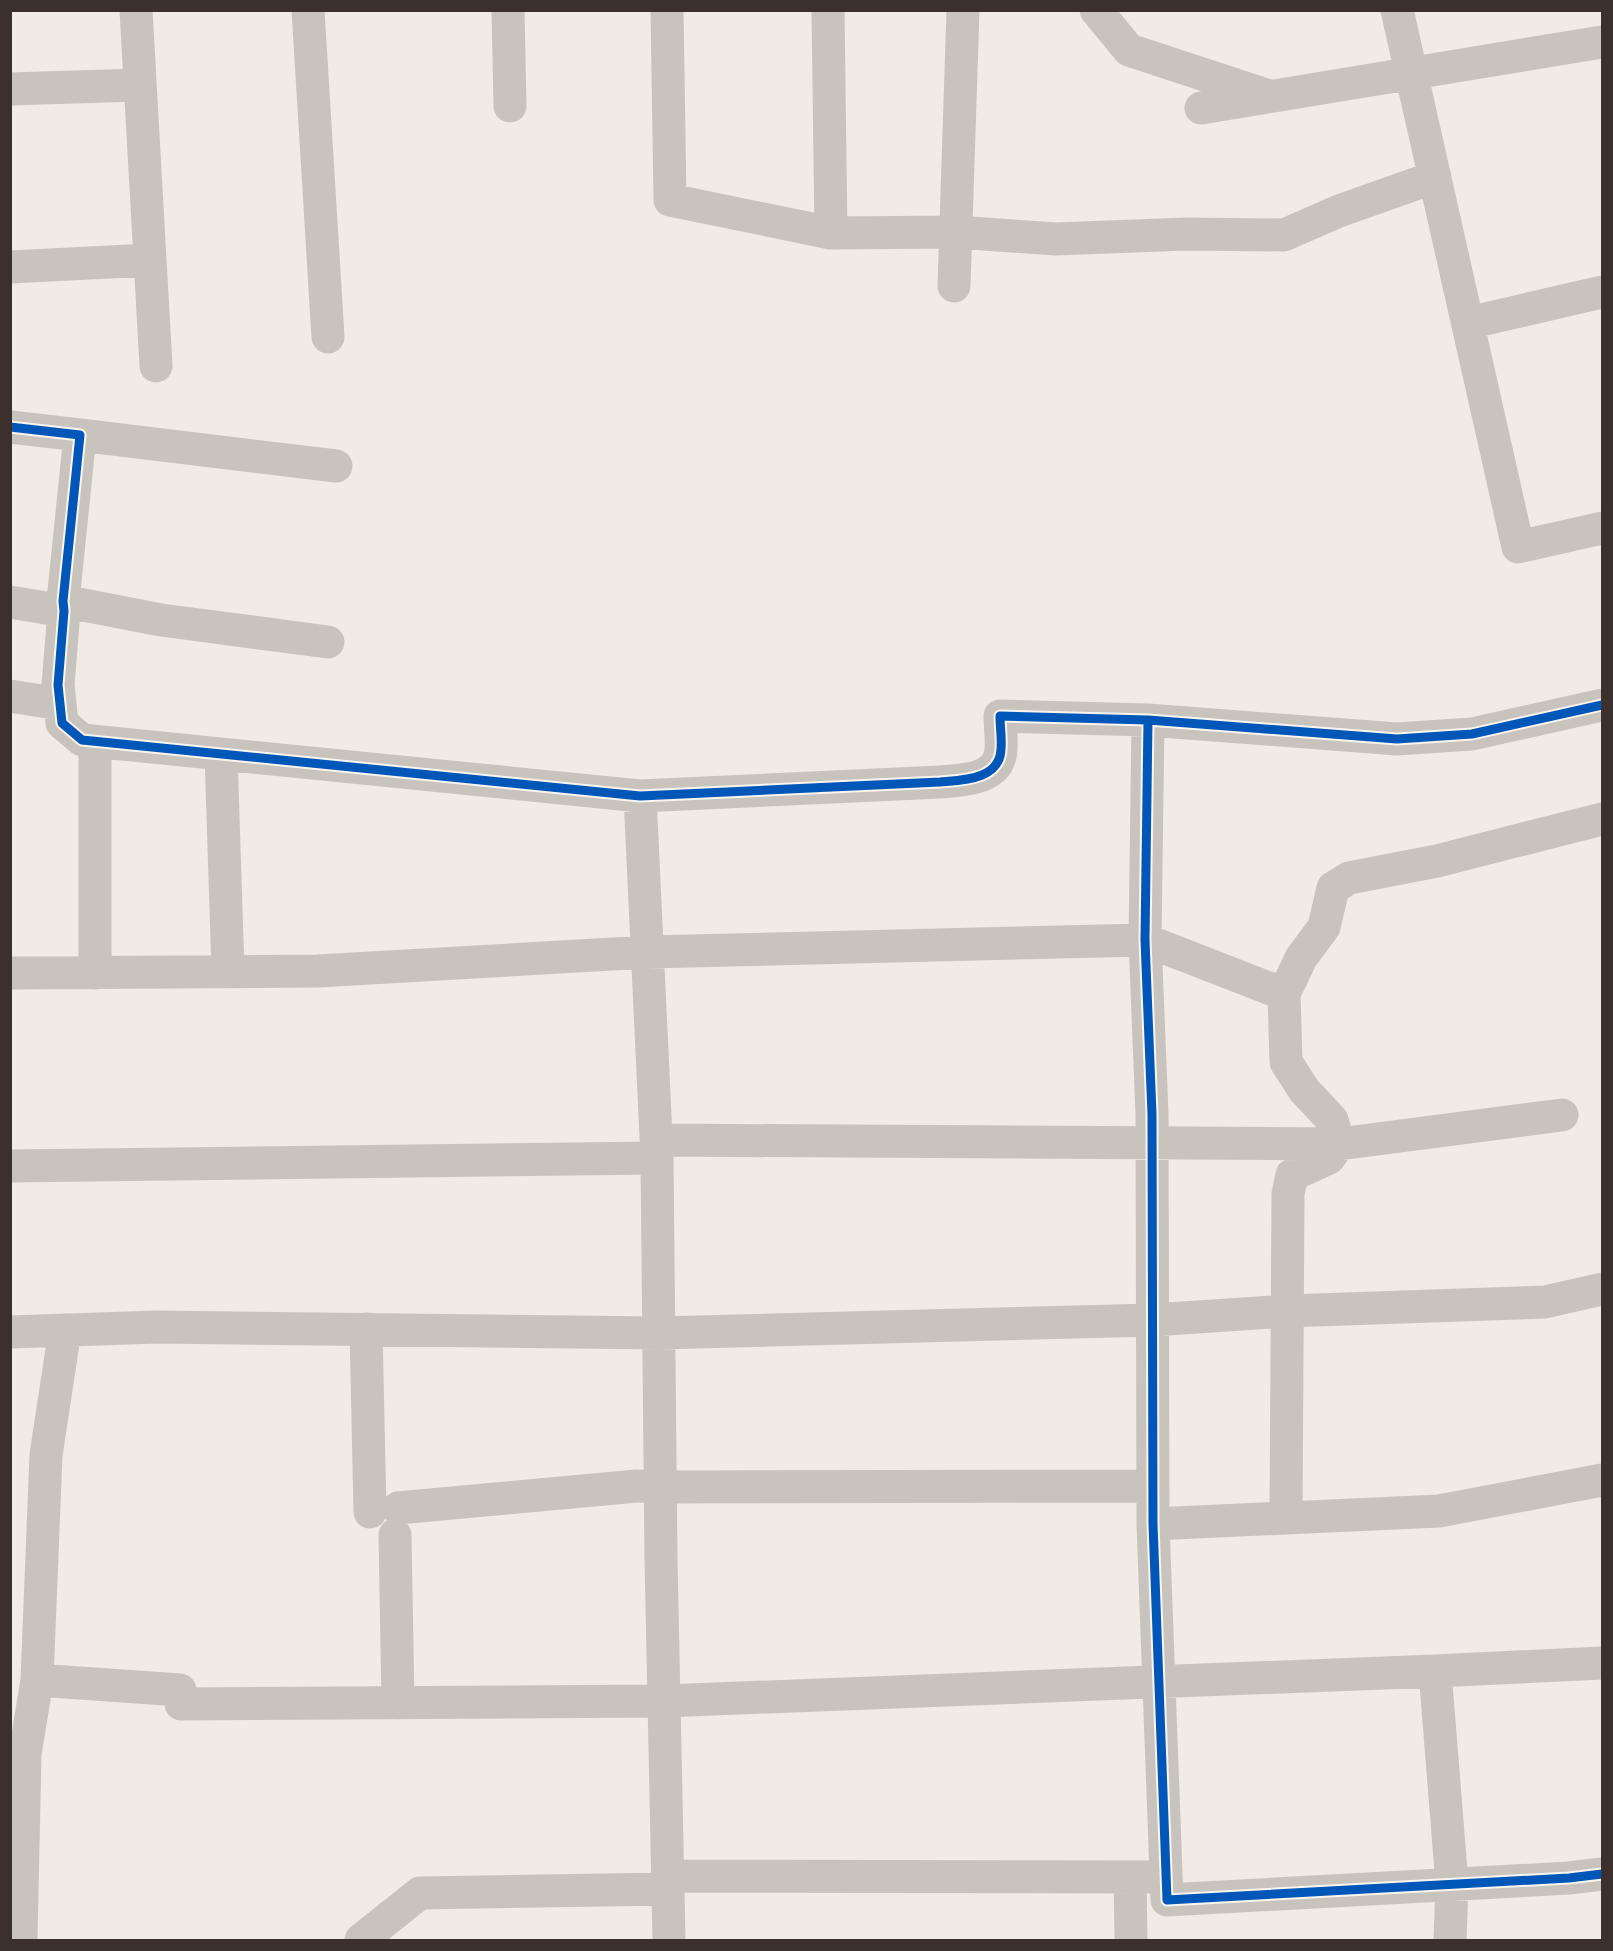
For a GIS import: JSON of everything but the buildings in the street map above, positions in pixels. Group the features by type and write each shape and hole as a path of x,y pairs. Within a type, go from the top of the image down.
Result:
{"street":[{"path":"136,10 156,366"},
{"path":"308,10 328,337"},
{"path":"508,10 510,106"},
{"path":"667,10 669,200 831,233 956,232 1056,239 1187,234 1284,235 1339,211 1435,177"},
{"path":"828,10 831,233"},
{"path":"954,286 963,10"},
{"path":"1096,10 1129,50 1270,97"},
{"path":"1397,10 1518,547 1602,528"},
{"path":"1201,108 1602,42"},
{"path":"10,89 140,85"},
{"path":"10,267 149,260"},
{"path":"1468,323 1602,292"},
{"path":"10,427 336,466"},
{"path":"80,435 58,685 62,723 82,740 640,796 940,782 980,778 994,767 1002,753 1000,716 1148,720 1397,739 1472,734 1602,705"},
{"path":"10,602 64,606 328,642"},
{"path":"10,696 60,705"},
{"path":"1148,720 1145,940 1151,1144 1152,1486 1167,1900 1602,1874"},
{"path":"95,742 95,973"},
{"path":"221,754 228,971"},
{"path":"640,796 657,1149 669,1941"},
{"path":"1339,1144 1332,1120 1304,1090 1287,1062 1284,994 1301,958 1324,927 1333,888 1349,878 1437,861 1602,819"},
{"path":"10,973 318,971 647,952 1145,940 1284,994"},
{"path":"10,1166 657,1149 1339,1144 1562,1115"},
{"path":"1286,1518 1288,1194 1292,1175 1329,1158 1339,1144"},
{"path":"10,1332 157,1327 659,1333 1153,1320 1287,1311 1545,1302 1602,1289"},
{"path":"366,1329 388,1518 398,1703"},
{"path":"21,1941 25,1754 37,1680 46,1455 64,1330"},
{"path":"1153,1524 1439,1511 1602,1480"},
{"path":"388,1518 637,1486 1152,1486"},
{"path":"37,1680 180,1697 398,1703 664,1701 1602,1663"},
{"path":"1435,1671 1452,1884 1450,1941"},
{"path":"1130,1877 1131,1941"},
{"path":"362,1941 420,1893 668,1882 1166,1877"}],"cycle path":[{"path":"10,427 80,435 63,601 58,685 62,723 82,740 640,796 969,779 987,773 999,759 1000,716 1148,720 1397,739 1472,734 1602,705"},
{"path":"1148,720 1145,940 1152,1114 1153,1524 1167,1900 1569,1878 1602,1874"}]}
